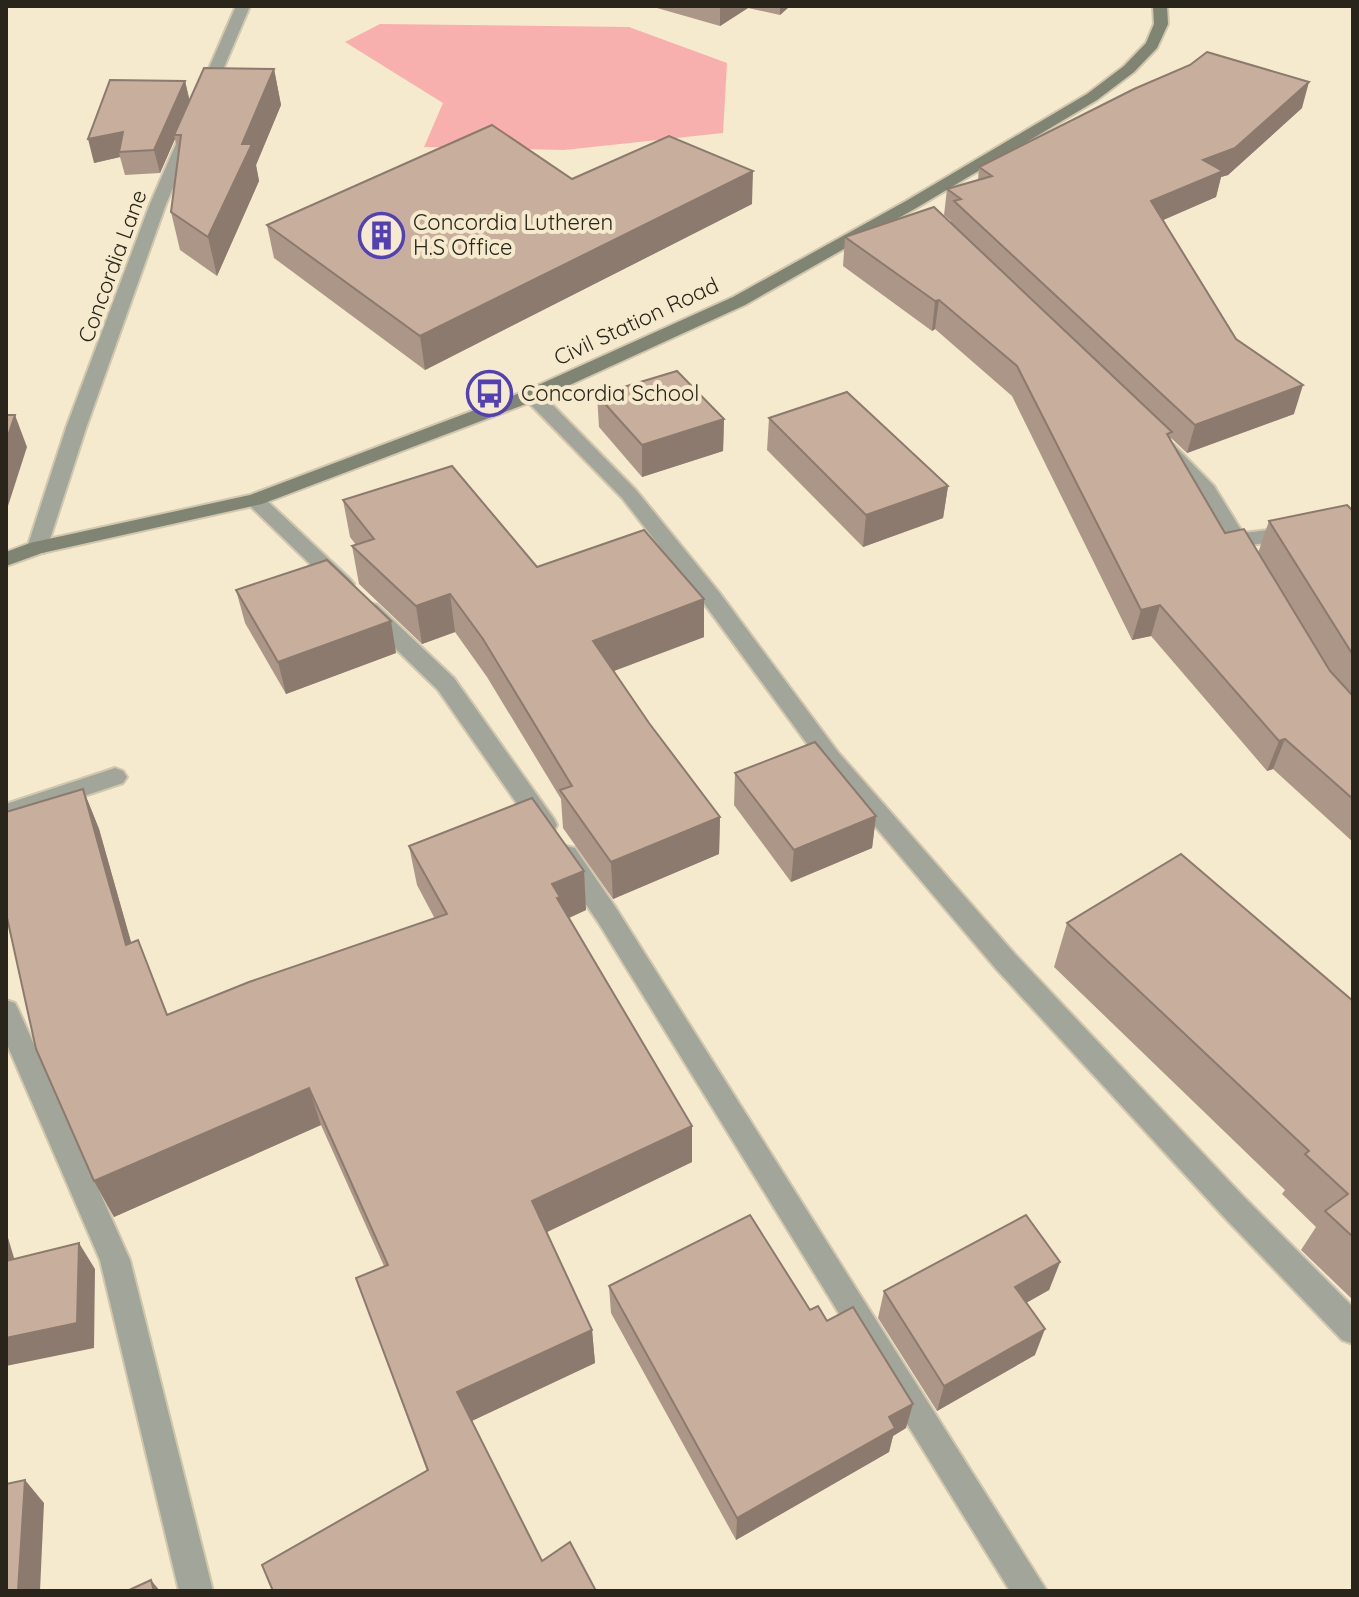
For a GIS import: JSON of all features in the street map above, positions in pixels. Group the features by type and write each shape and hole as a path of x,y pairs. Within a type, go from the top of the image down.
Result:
{"main road":[{"name":"Civil Station Road","path":"6,559 37,548 255,500 532,395 739,301 917,209 1092,97 1129,69 1152,45 1161,24 1160,6"}],"street":[{"name":"Concordia Lane","path":"37,548 76,428 158,204 243,6"},
{"path":"532,395 629,494 711,597 830,758 1006,962 1234,1207 1353,1329"},
{"path":"1157,438 1207,490 1261,580"},
{"path":"255,500 446,684 607,915 1030,1591"},
{"path":"1237,540 1353,526"},
{"path":"6,813 115,777"},
{"path":"6,1011 115,1260 196,1591"}],"shaded area":[{"path":"380,24 629,27 727,63 723,133 564,150 424,147 443,103 345,42"}],"building":[{"path":"1207,52 1309,82 1235,148 1203,160 1223,171 1151,201 1236,339 1303,385 1195,425 954,201 961,199 947,189 992,176 979,167 1134,89 1190,65"},
{"path":"204,68 274,69 242,144 252,144 208,237 171,212 181,135 174,135"},
{"path":"110,80 185,81 154,150 119,152 123,132 88,139"},
{"path":"492,125 572,179 669,136 753,171 420,336 267,225"},
{"path":"934,207 1172,432 1167,434 1225,533 1244,529 1330,671 1353,696 1353,799 1285,739 1279,741 1160,605 1141,610 1017,366 939,300 935,301 845,237"},
{"path":"677,371 724,419 642,445 597,395"},
{"path":"847,392 948,486 866,515 769,418"},
{"path":"6,415 15,415 6,442"},
{"path":"452,466 537,567 644,530 704,599 593,641 649,723 720,817 611,862 560,790 572,786 483,639 450,594 416,606 352,546 374,539 343,500"},
{"path":"1347,505 1353,511 1353,655 1269,521"},
{"path":"327,560 391,621 278,662 236,590"},
{"path":"815,742 876,816 794,850 735,773"},
{"path":"83,789 126,945 138,940 167,1015 249,982 447,914 409,846 532,798 584,871 552,884 560,897 557,898 692,1126 532,1201 592,1330 457,1392 542,1561 570,1542 596,1591 273,1591 262,1565 428,1470 356,1278 388,1265 309,1088 94,1181 36,1049 6,913 6,812"},
{"path":"1181,854 1353,1001 1353,1237 1325,1211 1348,1194 1305,1154 1309,1151 1067,923"},
{"path":"750,1215 810,1310 818,1306 827,1321 853,1307 913,1404 889,1417 895,1428 737,1518 609,1286"},
{"path":"1026,1215 1060,1262 1015,1287 1045,1329 944,1386 884,1291"},
{"path":"79,1243 77,1323 6,1338 6,1261"},
{"path":"25,1480 18,1591 6,1591 6,1484"},
{"path":"151,1580 154,1591 127,1591"}],"place":[{"name":"Concordia Lutheren H.S Office","path":"382,235"},
{"name":"Concordia School","path":"490,393"}]}
